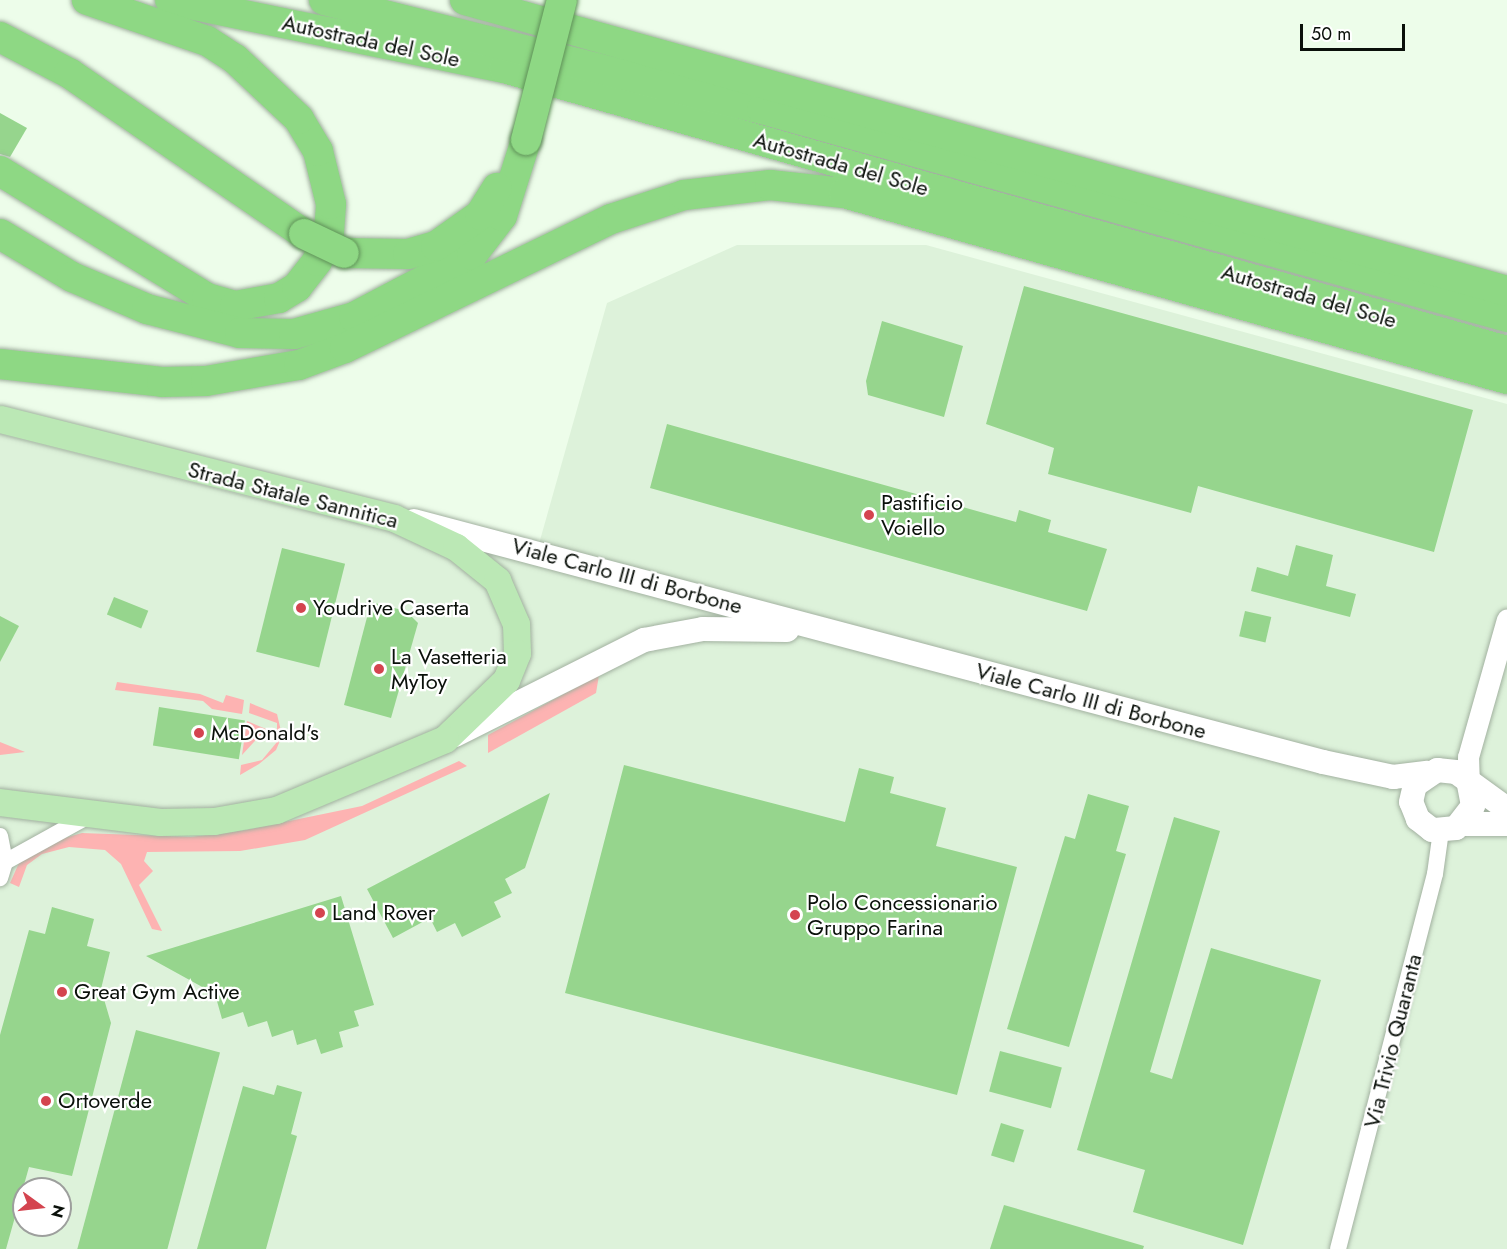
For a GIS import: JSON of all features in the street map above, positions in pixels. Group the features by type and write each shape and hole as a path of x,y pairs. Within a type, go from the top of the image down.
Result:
{"highway":[{"path":"0,171 207,298 235,306 279,298 297,287 317,261 328,232 331,204 318,151 299,119 235,58 207,40 87,0"},
{"name":"Autostrada del Sole","path":"170,0 504,68 1507,351"},
{"name":"Autostrada del Sole","path":"324,0 762,109 1507,317"},
{"path":"465,0 1507,291"},
{"path":"0,234 72,277 147,309 240,333 294,334 354,317 472,255 502,216 550,0"},
{"path":"0,37 69,74 304,234 344,253 408,254 458,233 480,215 495,192 520,138 562,0"},
{"path":"0,364 162,382 206,381 299,365 355,344 611,219 684,195 770,185 844,193 1507,379"}],"main road":[{"name":"Strada Statale Sannitica","path":"0,419 394,518 480,564 509,598 516,624 517,654 506,680 445,739 353,782 276,810 214,821 93,813 0,802"},
{"name":"Viale Carlo III di Borbone","path":"394,518 446,527 1323,762 1393,777 1432,771 1456,772 1469,785 1507,809"},
{"name":"Viale Carlo III di Borbone","path":"445,739 644,640 752,627 859,639"},
{"name":"Viale Carlo III di Borbone","path":"1323,762 1392,790 1424,825 1452,828"},
{"path":"1413,811 1415,785 1432,771"},
{"path":"1452,828 1473,806 1469,785"},
{"path":"1452,828 1507,824"}],"street":[{"path":"1469,785 1467,765 1507,619"},
{"path":"1432,771 1458,759 1475,731"},
{"path":"0,836 2,870 93,813"},
{"name":"Via Trivio Quaranta","path":"1338,1249 1435,874 1452,828"}],"shaded area":[{"path":"737,245 926,245 1507,404 1507,1249 0,1249 0,434 289,507 535,558 607,303"},
{"path":"599,675 596,693 488,753 488,735"},
{"path":"117,682 200,694 223,703 226,695 244,700 242,714 212,709 203,701 115,690"},
{"path":"250,703 277,714 281,731 276,750 259,764 240,775 241,765 262,760 277,742 277,723 249,713"},
{"path":"247,721 266,729 242,755"},
{"path":"0,742 25,752 0,755"},
{"path":"459,761 467,766 305,840 240,851 147,852 144,861 153,871 139,885 162,931 152,929 121,864 105,850 69,847 42,854 27,865 19,887 10,883 19,863 61,839 82,833 191,837 246,830 362,806"}],"building":[{"path":"0,113 27,128 10,157 0,154"},
{"path":"1024,286 1473,410 1434,552 1198,486 1191,513 1048,474 1054,448 986,424"},
{"path":"882,321 963,346 944,417 868,395 866,381"},
{"name":"Pastificio Voiello","path":"667,424 1016,522 1019,510 1051,520 1048,532 1107,549 1087,611 650,488"},
{"path":"1296,545 1333,555 1326,586 1356,594 1350,617 1251,591 1257,567 1288,576"},
{"name":"Youdrive Caserta","path":"282,548 345,564 319,668 256,652"},
{"path":"114,597 148,611 141,628 107,615"},
{"name":"La Vasetteria MyToy","path":"371,602 406,611 418,623 391,718 344,705"},
{"path":"1245,611 1271,617 1265,642 1239,636"},
{"path":"0,616 19,626 0,662"},
{"name":"McDonald's","path":"159,707 245,721 239,759 153,746"},
{"name":"Polo Concessionario Gruppo Farina","path":"624,765 845,822 859,768 894,777 890,793 946,808 936,846 1017,867 957,1095 565,993"},
{"path":"550,793 525,868 505,879 512,893 494,902 501,917 462,937 455,923 437,932 430,918 393,938 367,889"},
{"path":"1088,794 1129,806 1116,851 1126,854 1069,1047 1007,1029 1065,836 1075,839"},
{"path":"1174,817 1220,831 1150,1072 1172,1079 1211,948 1321,980 1243,1245 1133,1212 1145,1170 1077,1150"},
{"path":"341,896 374,1005 354,1011 359,1026 339,1032 343,1047 321,1054 316,1039 297,1045 293,1030 272,1037 267,1021 248,1027 243,1012 222,1019 215,994 146,956"},
{"name":"Ortoverde","path":"52,907 94,919 87,946 110,952 101,989 111,1023 72,1176 29,1167 26,1177 12,1177 12,1228 6,1249 0,1249 0,1035 29,930 45,934"},
{"path":"136,1030 220,1053 167,1249 77,1249"},
{"path":"1000,1051 1062,1068 1051,1108 989,1092"},
{"path":"277,1085 302,1092 291,1134 297,1136 266,1249 197,1249 243,1086 274,1095"},
{"path":"1001,1123 1024,1130 1014,1163 991,1156"},
{"path":"1004,1205 1144,1246 1143,1249 990,1249"}],"place":[{"name":"Pastificio Voiello","path":"869,515"},
{"name":"Youdrive Caserta","path":"301,608"},
{"name":"La Vasetteria MyToy","path":"379,669"},
{"name":"McDonald's","path":"199,733"},
{"name":"Land Rover","path":"320,913"},
{"name":"Polo Concessionario Gruppo Farina","path":"795,915"},
{"name":"Great Gym Active","path":"62,992"},
{"name":"Ortoverde","path":"46,1101"}]}
